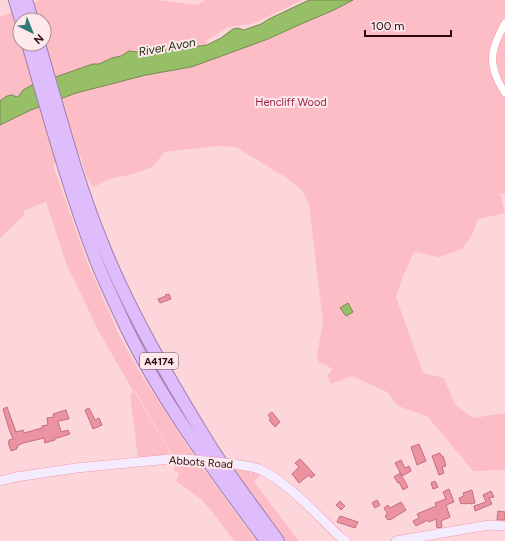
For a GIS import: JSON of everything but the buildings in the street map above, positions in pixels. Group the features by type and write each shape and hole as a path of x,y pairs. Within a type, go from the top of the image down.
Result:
{"highway":[{"path":"15,0 19,12"},
{"path":"26,0 30,12"},
{"name":"A4174","path":"31,52 69,165 90,212 118,282 164,370 216,454 278,541"},
{"name":"A4174","path":"41,52 80,216 108,290 154,379 170,406 200,451 266,541"}],"street":[{"path":"505,23 493,50 492,59 500,86 505,93"},
{"name":"Abbots Road","path":"2,480 76,468 173,459 235,464 259,470 282,483 346,541"},
{"path":"396,541 489,525 505,526"}],"green space":[{"path":"40,0 159,0 198,5 205,0 303,0 252,24 228,27 207,40 207,45 181,49 136,52 129,51 121,56 99,64 92,64 30,86 21,92 19,96 9,95 0,101 0,17"},
{"name":"Hencliff Wood","path":"353,0 505,0 505,194 500,193 505,213 478,219 472,235 462,249 439,257 414,252 403,276 396,297 423,373 444,378 455,405 473,418 505,413 505,470 473,471 427,416 398,406 387,392 352,376 331,384 327,376 333,369 319,362 317,355 323,322 309,204 302,190 285,177 236,147 217,146 164,152 152,167 130,175 112,178 93,187 86,176 80,155 53,165 87,262 120,337 144,379 193,455 256,541 234,541 201,499 176,481 179,474 174,470 174,462 188,462 183,454 172,455 136,392 134,391 167,447 170,455 138,458 130,395 133,391 98,330 66,263 46,202 23,211 25,214 0,238 0,125 31,110 76,93 146,75 191,67 268,39"},
{"path":"230,469 250,471 251,476 252,471 261,474 254,482 299,541 285,541 269,523"}],"shaded area":[{"path":"309,0 353,0 268,39 191,67 146,75 76,93 31,110 0,125 0,101 7,96 19,96 23,90 30,86 92,64 99,64 121,56 129,51 136,52 181,49 207,45 221,38 233,29 237,28 244,30 261,24"},
{"path":"348,303 353,312 346,316 340,308"}],"water label":[{"name":"River Avon","path":"167,47"}]}
